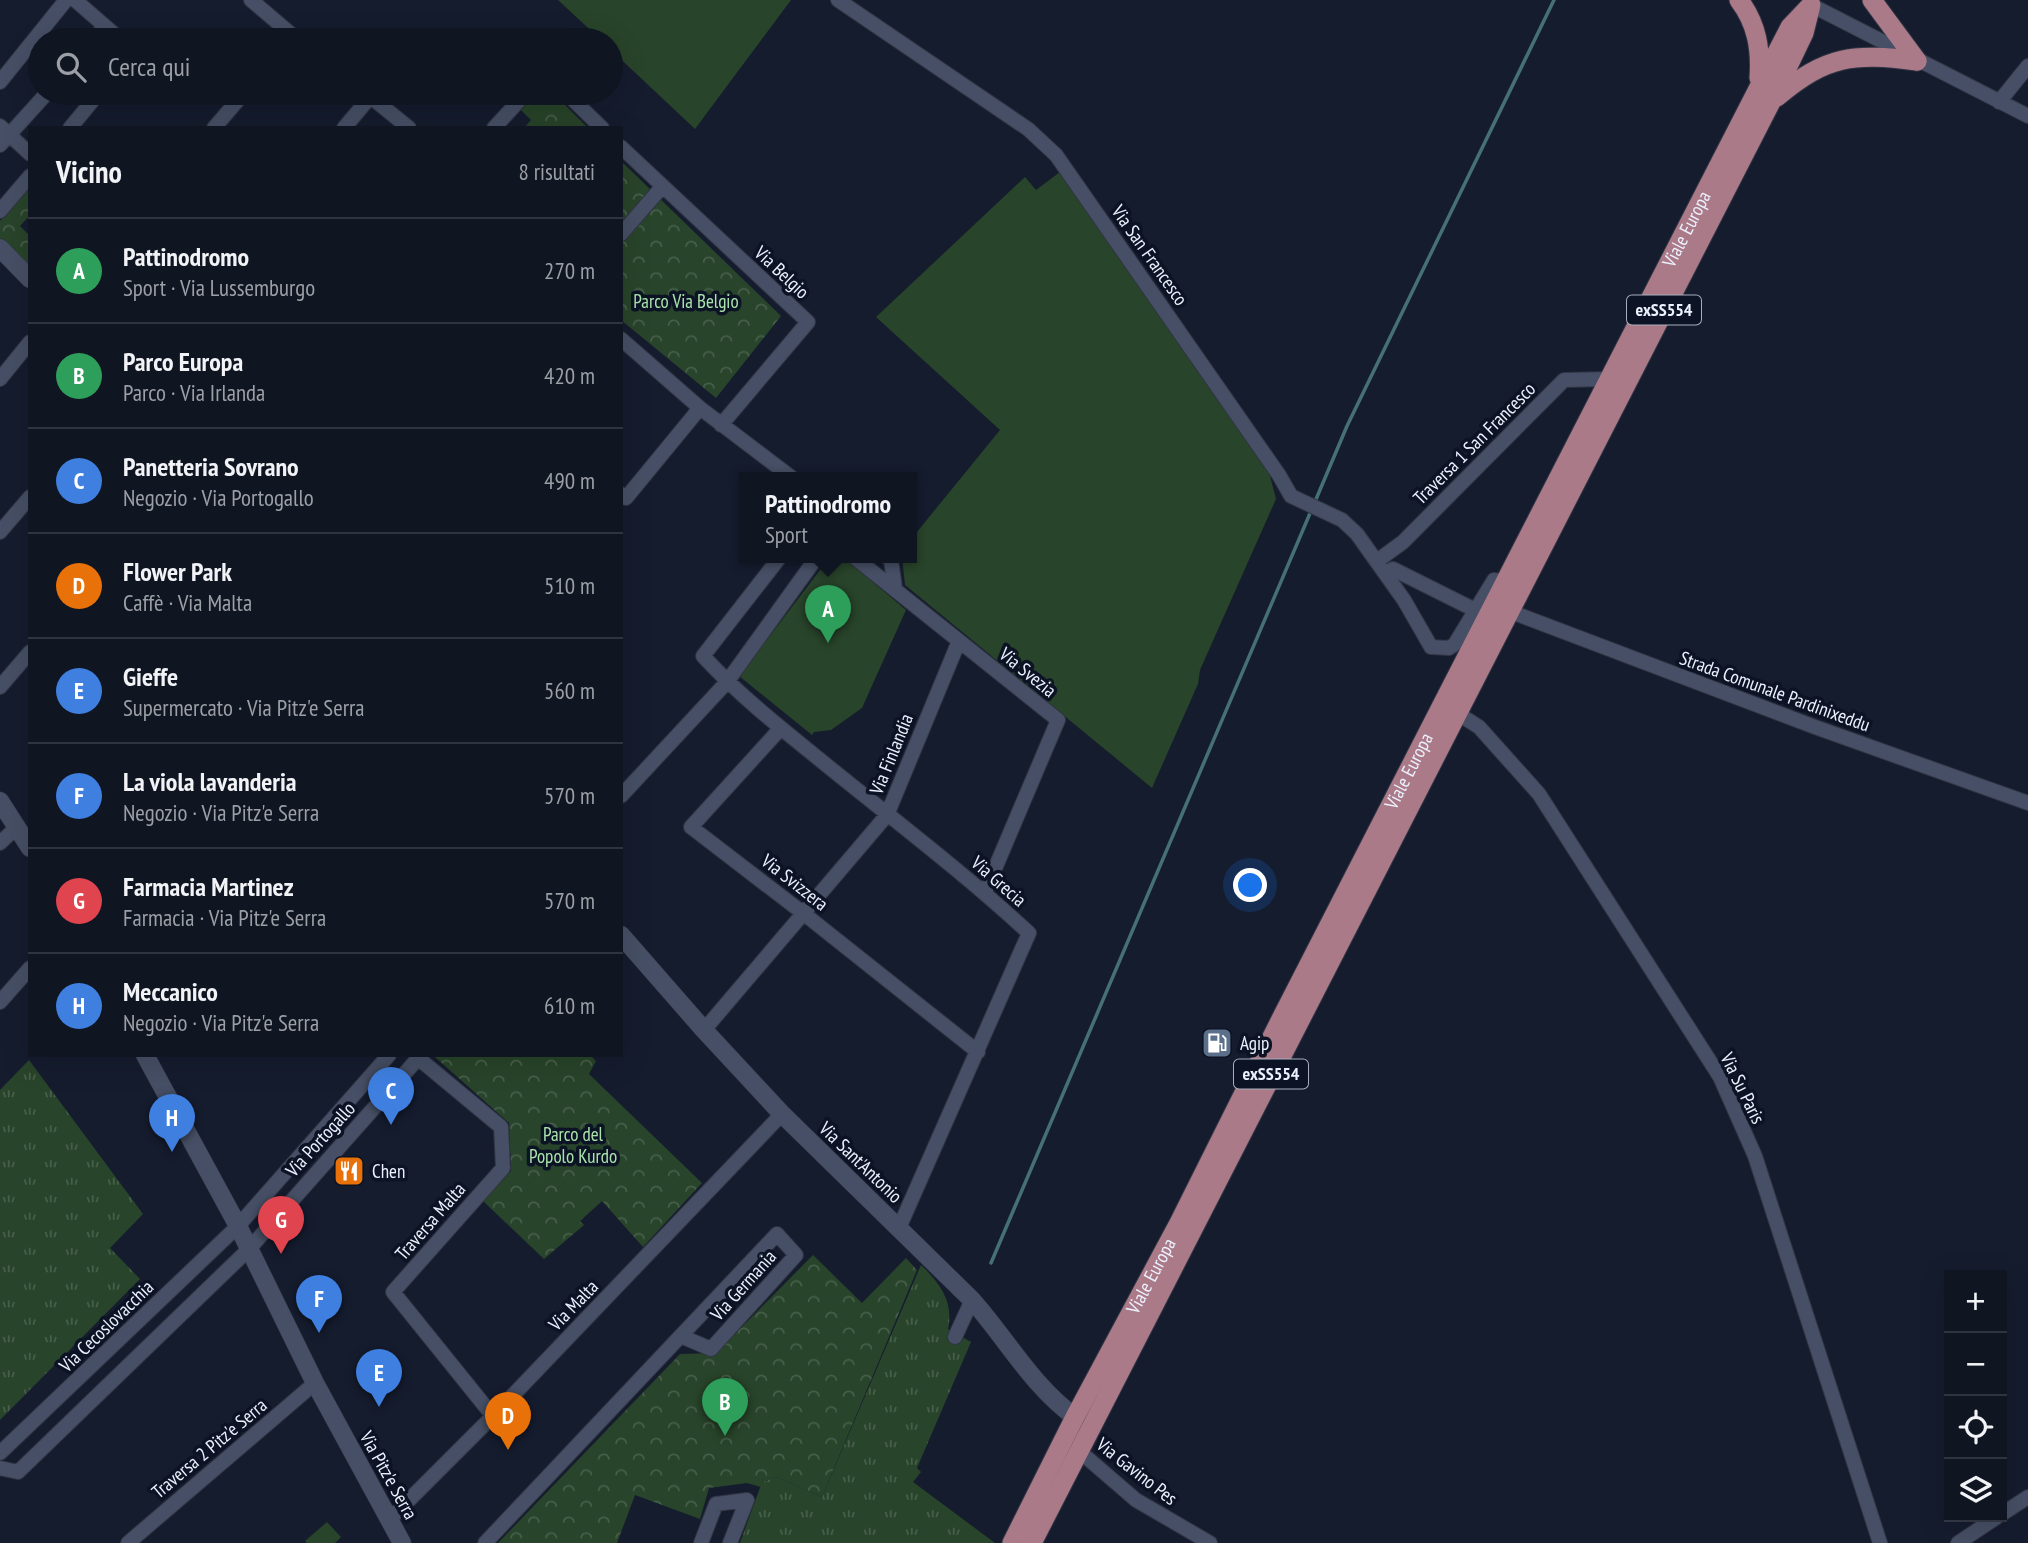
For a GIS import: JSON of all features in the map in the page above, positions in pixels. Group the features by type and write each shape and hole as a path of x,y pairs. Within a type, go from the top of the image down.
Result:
{"main road":[{"path":"1739,0 1754,29 1761,54 1764,95 1829,63 1855,57 1875,56 1917,61"},
{"path":"1872,0 1917,61"},
{"name":"Viale Europa","path":"1032,1543 1509,611 1764,95 1790,27 1812,2"},
{"name":"Viale Europa","path":"1012,1543 1075,1417 1180,1223 1281,1018 1609,380 1764,95"}],"street":[{"path":"43,28 66,0"},
{"path":"75,0 107,28"},
{"path":"251,0 281,28"},
{"name":"Via San Francesco","path":"838,0 1028,129 1056,155 1291,496 1342,520 1381,567 1432,647 1448,648 1455,644 1494,580 1506,582"},
{"path":"1812,2 1917,61 2028,117"},
{"path":"0,82 28,47"},
{"path":"1998,102 2028,66"},
{"path":"28,153 3,135 34,105"},
{"path":"73,126 89,105"},
{"path":"216,126 234,105"},
{"path":"345,126 361,105"},
{"path":"382,105 407,126"},
{"path":"496,126 515,105"},
{"path":"578,105 600,126"},
{"name":"Via Belgio","path":"623,149 807,322 721,425"},
{"path":"0,211 28,178"},
{"path":"623,232 662,187"},
{"path":"0,248 28,277"},
{"path":"623,341 700,408 784,472"},
{"path":"0,379 28,344"},
{"name":"Traversa 1 San Francesco","path":"1381,567 1564,380 1609,380"},
{"path":"623,496 626,498 700,408"},
{"path":"0,532 28,499"},
{"name":"Via Grecia","path":"775,563 703,656 727,682 780,728 985,892 1029,933 899,1228"},
{"path":"623,794 727,682 813,563"},
{"name":"Via Svezia","path":"862,563 1058,720 985,892"},
{"path":"891,563 895,589"},
{"path":"1381,567 1393,569 1475,610"},
{"name":"Strada Comunale Pardinixeddu","path":"1509,611 1815,727 2028,803"},
{"name":"Via Finlandia","path":"704,1030 887,815 959,640"},
{"path":"0,687 28,654"},
{"name":"Via Su Paris","path":"1457,713 1479,727 1539,794 1720,1077 1755,1156 1880,1543"},
{"name":"Via Svizzera","path":"780,728 691,827 978,1052"},
{"path":"0,802 25,834 0,843"},
{"name":"Via Sant'Antonio","path":"623,937 782,1114 972,1300 996,1327 1032,1377 1061,1407 1075,1417"},
{"path":"0,1002 28,970"},
{"name":"Via Pitz'e Serra","path":"146,1057 238,1226 315,1383 402,1543"},
{"name":"Via Portogallo","path":"238,1226 386,1057"},
{"name":"Via Portogallo","path":"248,1248 419,1057"},
{"name":"Traversa Malta","path":"419,1057 501,1127 503,1168 393,1292 493,1416"},
{"name":"Via Malta","path":"390,1520 782,1114"},
{"name":"Via Cecoslovacchia","path":"0,1453 238,1226"},
{"name":"Via Germania","path":"485,1543 778,1234 796,1255 710,1349 683,1337"},
{"path":"0,1468 18,1472 248,1248"},
{"path":"955,1337 972,1300"},
{"name":"Traversa 2 Pitz'e Serra","path":"128,1543 315,1383"},
{"name":"Via Gavino Pes","path":"1078,1450 1136,1500 1210,1543"},
{"path":"2007,1511 2028,1497"},
{"path":"701,1543 716,1504 747,1500 730,1543"},
{"path":"1958,1543 1990,1522"}],"green space":[{"path":"558,0 791,0 695,129 623,61 623,28 588,28"},
{"path":"525,105 565,105 586,126 526,126 531,120 521,110"},
{"name":"Parco Via Belgio","path":"623,163 781,316 716,398 623,322"},
{"path":"1060,172 1251,439 1270,476 1276,499 1200,670 1198,684 1152,788 905,585 903,563 917,563 917,532 1000,430 876,317 1025,177 1036,190"},
{"path":"28,189 28,217 20,226 28,234 28,266 0,238 0,221"},
{"path":"825,563 850,563 906,610 862,708 831,730 814,732 812,735 739,676"},
{"name":"Parco del Popolo Kurdo","path":"435,1057 592,1057 596,1061 589,1074 702,1183 643,1247 602,1201 580,1221 584,1225 544,1259 483,1201 511,1171 509,1123"},
{"path":"29,1060 143,1214 110,1248 140,1279 0,1420 0,1090"},
{"path":"813,1255 862,1303 906,1258 917,1270 822,1497 776,1477 762,1482 761,1487 747,1483 709,1488 700,1519 635,1495 617,1543 498,1543 680,1354 716,1353"},
{"path":"921,1265 944,1294 949,1310 948,1329 971,1342 917,1468 921,1472 913,1482 995,1543 740,1543 762,1482 776,1477 822,1497"},
{"path":"327,1522 341,1537 335,1543 305,1541"}],"waterway":[{"path":"1314,504 1347,426 1554,0"},
{"path":"991,1263 1311,511"}],"place":[{"name":"Pattinodromo","path":"828,643"},
{"name":"Agip","path":"1217,1043"},
{"name":"Panetteria Sovrano","path":"391,1125"},
{"name":"Meccanico","path":"172,1152"},
{"name":"Chen","path":"349,1171"},
{"name":"Farmacia Martinez","path":"281,1254"},
{"name":"La viola lavanderia","path":"319,1333"},
{"name":"Gieffe","path":"379,1407"},
{"name":"Parco Europa","path":"725,1436"},
{"name":"Flower Park","path":"508,1450"}]}
